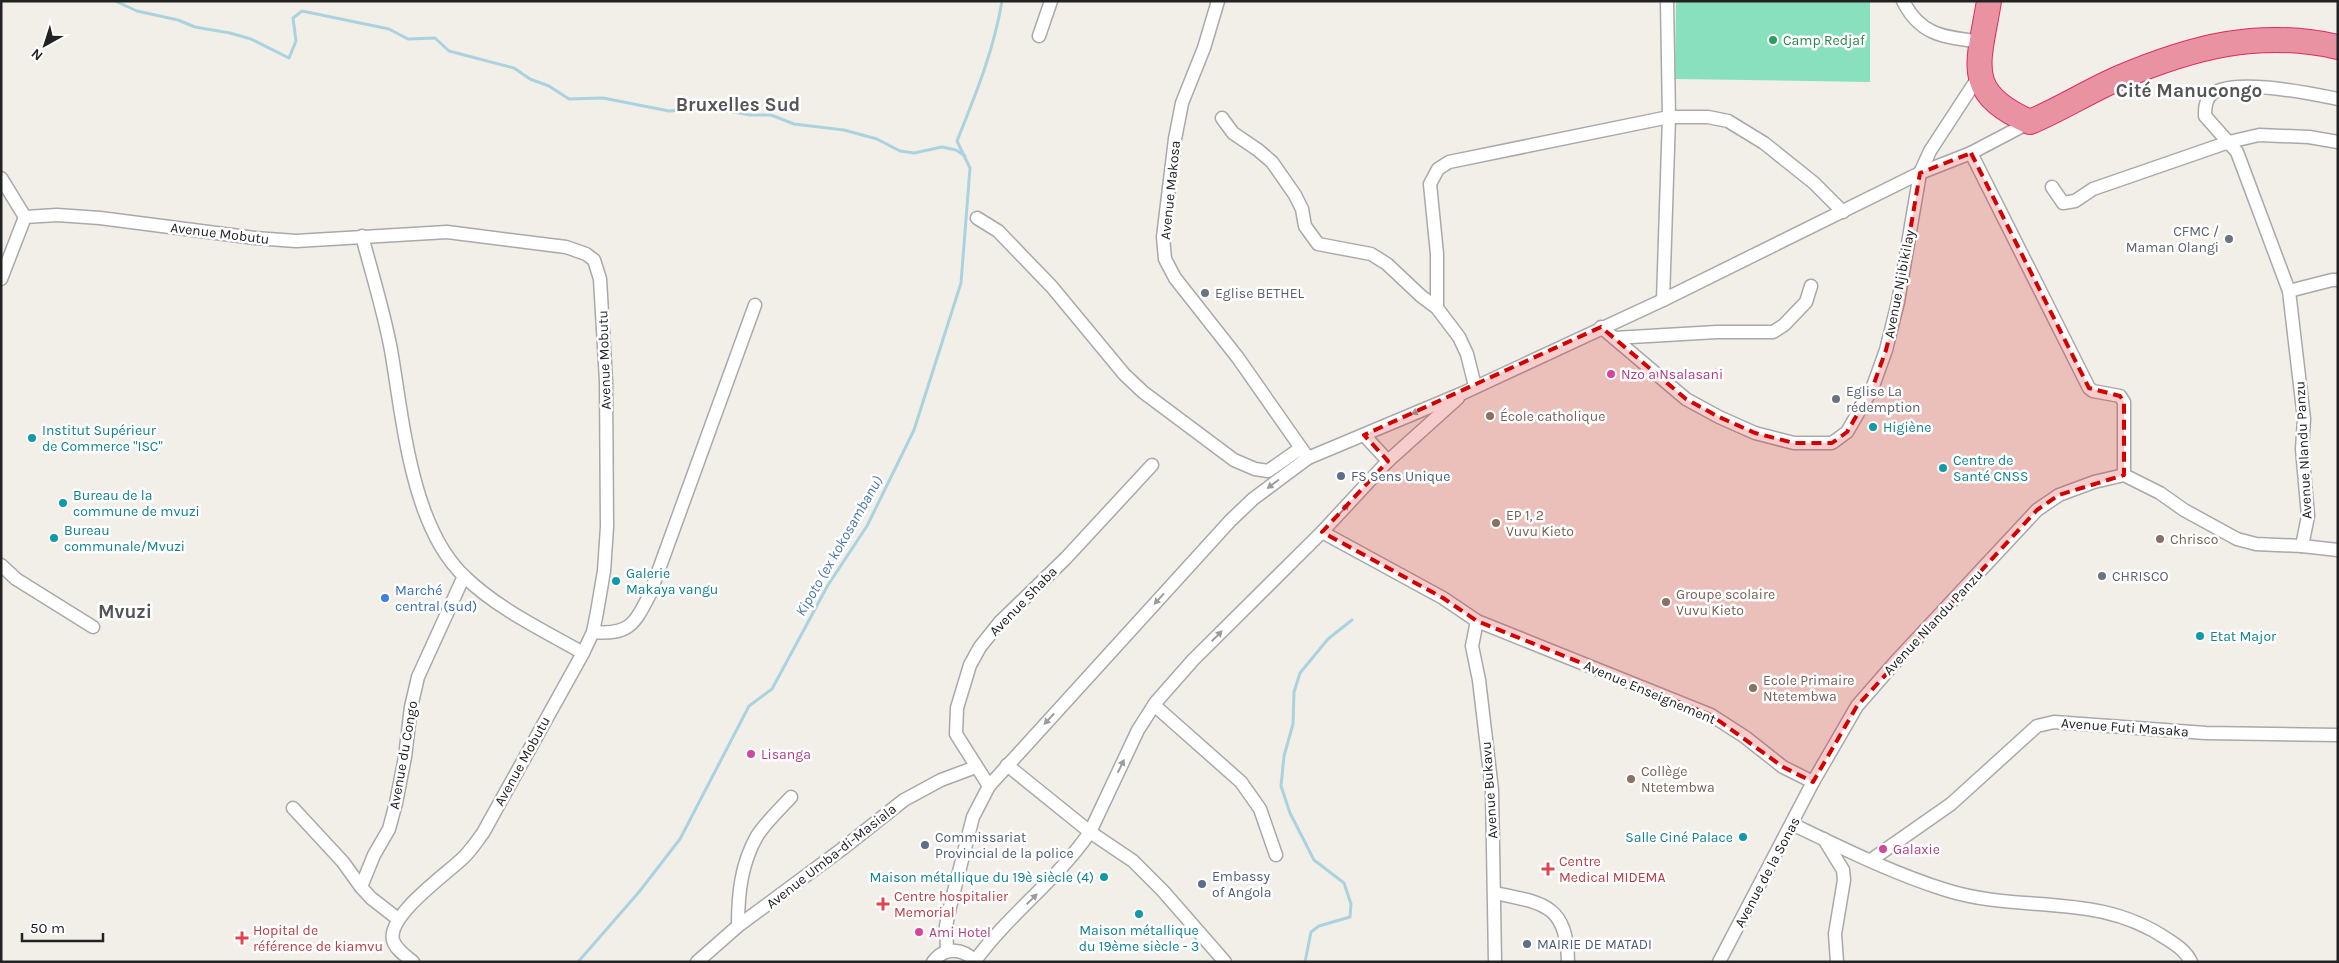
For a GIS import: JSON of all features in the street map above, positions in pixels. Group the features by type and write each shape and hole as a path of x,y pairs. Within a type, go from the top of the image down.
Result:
{"highway":[{"path":"1989,1 1982,42 1979,76 1987,95 1999,106 2030,122 2118,79 2180,55 2223,43 2264,39 2314,42 2338,47"}],"street":[{"path":"1039,36 1051,1"},
{"name":"Avenue Makosa","path":"1218,1 1204,48 1182,103 1175,139 1163,237 1165,259 1175,278 1238,358 1304,453"},
{"path":"1663,300 1669,117 1667,1"},
{"path":"1903,1 1911,17 1922,27 1945,36 1982,42"},
{"name":"Avenue Njibikilay","path":"1602,327 1686,399 1719,417 1754,433 1794,442 1832,443 1847,432 1872,389 1886,350 1898,302 1920,173 1930,151 1979,76"},
{"name":"Avenue Nlandu Panzu","path":"2302,546 2308,516 2302,450 2304,419 2289,292 2263,227 2244,167 2229,142 2205,116 2205,105 2209,96 2219,90 2240,87 2281,88 2338,99"},
{"path":"1437,308 1437,254 1430,184 1438,169 1449,162 1669,117 1708,117 1728,121 1764,143 1814,183 1843,212"},
{"path":"1222,118 1233,132 1272,162 1295,195 1302,209 1305,226 1318,244 1370,254 1387,264 1421,296 1437,308 1459,337 1467,354 1475,386"},
{"path":"977,218 998,231 1052,287 1124,374 1158,404 1234,460 1255,469 1268,471 1304,453 1364,434 1463,393 1663,300 1920,173 1971,153 2030,122"},
{"path":"2052,187 2063,204 2075,201 2093,189 2229,142 2259,135 2309,137 2338,142"},
{"path":"1971,153 2089,388 2093,392 2120,396 2124,402 2124,475 2160,493 2184,510 2238,539 2256,544 2338,550"},
{"path":"1,178 25,217 1,279"},
{"name":"Avenue Mobutu","path":"25,217 57,215 100,218 255,238 296,241 447,232 566,247 586,254 594,260 600,279 603,324 607,527 604,571 593,632 482,832 466,856 415,901 398,919"},
{"path":"362,236 390,350 395,385 423,511 436,539 464,576 489,596 583,652"},
{"path":"2289,292 2338,280"},
{"path":"1614,338 1717,332 1773,332 1784,326 1806,302 1811,286"},
{"path":"593,632 615,634 636,620 650,594 755,306"},
{"path":"933,962 947,951 958,950 968,954 976,961 994,935 1069,862 1090,832 1138,730 1154,705 1193,660 1322,532 1388,461 1463,393"},
{"path":"1364,434 1388,461"},
{"path":"947,951 946,926 950,907 973,817 989,786 1230,521 1304,453"},
{"name":"Avenue Shaba","path":"989,786 960,741 955,724 966,674 980,647 1000,622 1066,558 1152,466"},
{"name":"Avenue Nlandu Panzu","path":"1813,782 1857,706 1898,659 2038,510 2059,495 2094,482 2124,475"},
{"name":"Avenue Enseignement","path":"1322,532 1443,598 1477,620 1711,715 1745,737 1782,767 1813,782"},
{"path":"1,565 16,579 93,627"},
{"name":"Avenue du Congo","path":"361,887 374,855 389,829 405,758 411,707 418,677 464,576"},
{"name":"Avenue Bukavu","path":"1477,620 1472,646 1479,680 1492,790 1495,962"},
{"path":"1154,705 1241,782 1260,809 1276,855"},
{"name":"Avenue Futi Masaka","path":"1871,860 1951,804 2037,726 2054,722 2206,733 2338,735"},
{"path":"1007,764 1090,832 1133,862 1220,953 1225,962"},
{"name":"Avenue Umba-di-Masiala","path":"696,962 738,926 842,849 904,800 942,780 976,767"},
{"name":"Avenue de la Sonas","path":"1719,962 1813,782"},
{"path":"738,926 740,885 747,857 758,834 790,797"},
{"path":"293,808 343,862 371,898 398,919 392,939 396,948 413,962"},
{"path":"1792,824 1871,860 1946,890 1976,898 2082,906 2120,915 2150,928 2178,947 2191,962"},
{"path":"1824,839 1843,870 1844,880 1835,934 1837,962"},
{"path":"1495,892 1529,900 1553,910 1560,922 1568,962"}],"highlighted area":[{"path":"1971,153 2089,388 2120,396 2124,402 2126,466 2124,475 2059,495 2037,510 1857,706 1813,782 1783,767 1711,715 1477,621 1443,598 1322,532 1388,461 1364,435 1601,327 1686,399 1719,417 1755,433 1794,443 1832,443 1847,432 1872,389 1886,350 1898,302 1920,173"}],"green space":[{"name":"Camp Redjaf","path":"1676,1 1870,1 1870,82 1675,79"}],"waterway":[{"path":"115,1 137,11 178,20 195,27 251,39 289,58 296,41 293,18 302,11 389,29 408,39 435,38 449,51 514,68 530,79 549,86 569,99 603,98 669,111 711,108 750,115 771,115 794,124 844,130 877,139 900,151 914,153 942,147 956,150 965,156"},
{"name":"Kipoto (ex kokosambanu)","path":"578,962 639,892 680,839 749,706 772,689 828,585 867,526 914,430 961,283 970,168 957,141 989,55 1002,1"},
{"path":"1305,962 1311,932 1319,926 1350,917 1351,904 1344,883 1314,860 1290,813 1281,786 1284,756 1293,724 1294,692 1300,673 1328,639 1352,620"}],"place":[{"name":"Camp Redjaf","path":"1773,40"},
{"name":"CFMC / Maman Olangi","path":"2229,239"},
{"name":"Eglise BETHEL","path":"1205,293"},
{"name":"Nzo a Nsalasani","path":"1611,374"},
{"name":"Eglise La rédemption","path":"1836,399"},
{"name":"École catholique","path":"1490,416"},
{"name":"Higiène","path":"1873,427"},
{"name":"Institut Supérieur de Commerce \"ISC\"","path":"32,438"},
{"name":"Centre de Santé CNSS","path":"1943,468"},
{"name":"FS Sens Unique","path":"1341,476"},
{"name":"Bureau de la commune de mvuzi","path":"63,503"},
{"name":"EP 1, 2 Vuvu Kieto","path":"1496,523"},
{"name":"Bureau communale/Mvuzi","path":"54,538"},
{"name":"Chrisco","path":"2160,539"},
{"name":"CHRISCO","path":"2102,576"},
{"name":"Galerie Makaya vangu","path":"616,581"},
{"name":"Marché central (sud)","path":"385,598"},
{"name":"Groupe scolaire Vuvu Kieto","path":"1666,602"},
{"name":"Etat Major","path":"2200,636"},
{"name":"Ecole Primaire Ntetembwa","path":"1753,688"},
{"name":"Lisanga","path":"751,754"},
{"name":"Collège Ntetembwa","path":"1631,779"},
{"name":"Salle Ciné Palace","path":"1743,837"},
{"name":"Commissariat Provincial de la police","path":"925,845"},
{"name":"Galaxie","path":"1883,849"},
{"name":"Centre Medical MIDEMA","path":"1548,869"},
{"name":"Maison métallique du 19è siècle (4)","path":"1104,877"},
{"name":"Embassy of Angola","path":"1202,884"},
{"name":"Centre hospitalier Memorial","path":"883,904"},
{"name":"Maison métallique du 19ème siècle - 3","path":"1139,914"},
{"name":"Ami Hotel","path":"919,932"},
{"name":"Hopital de référence de kiamvu","path":"242,938"},
{"name":"MAIRIE DE MATADI","path":"1527,944"}],"district":[{"name":"Cité Manucongo","path":"2189,90"},
{"name":"Bruxelles Sud","path":"738,104"},
{"name":"Mvuzi","path":"125,611"}]}
